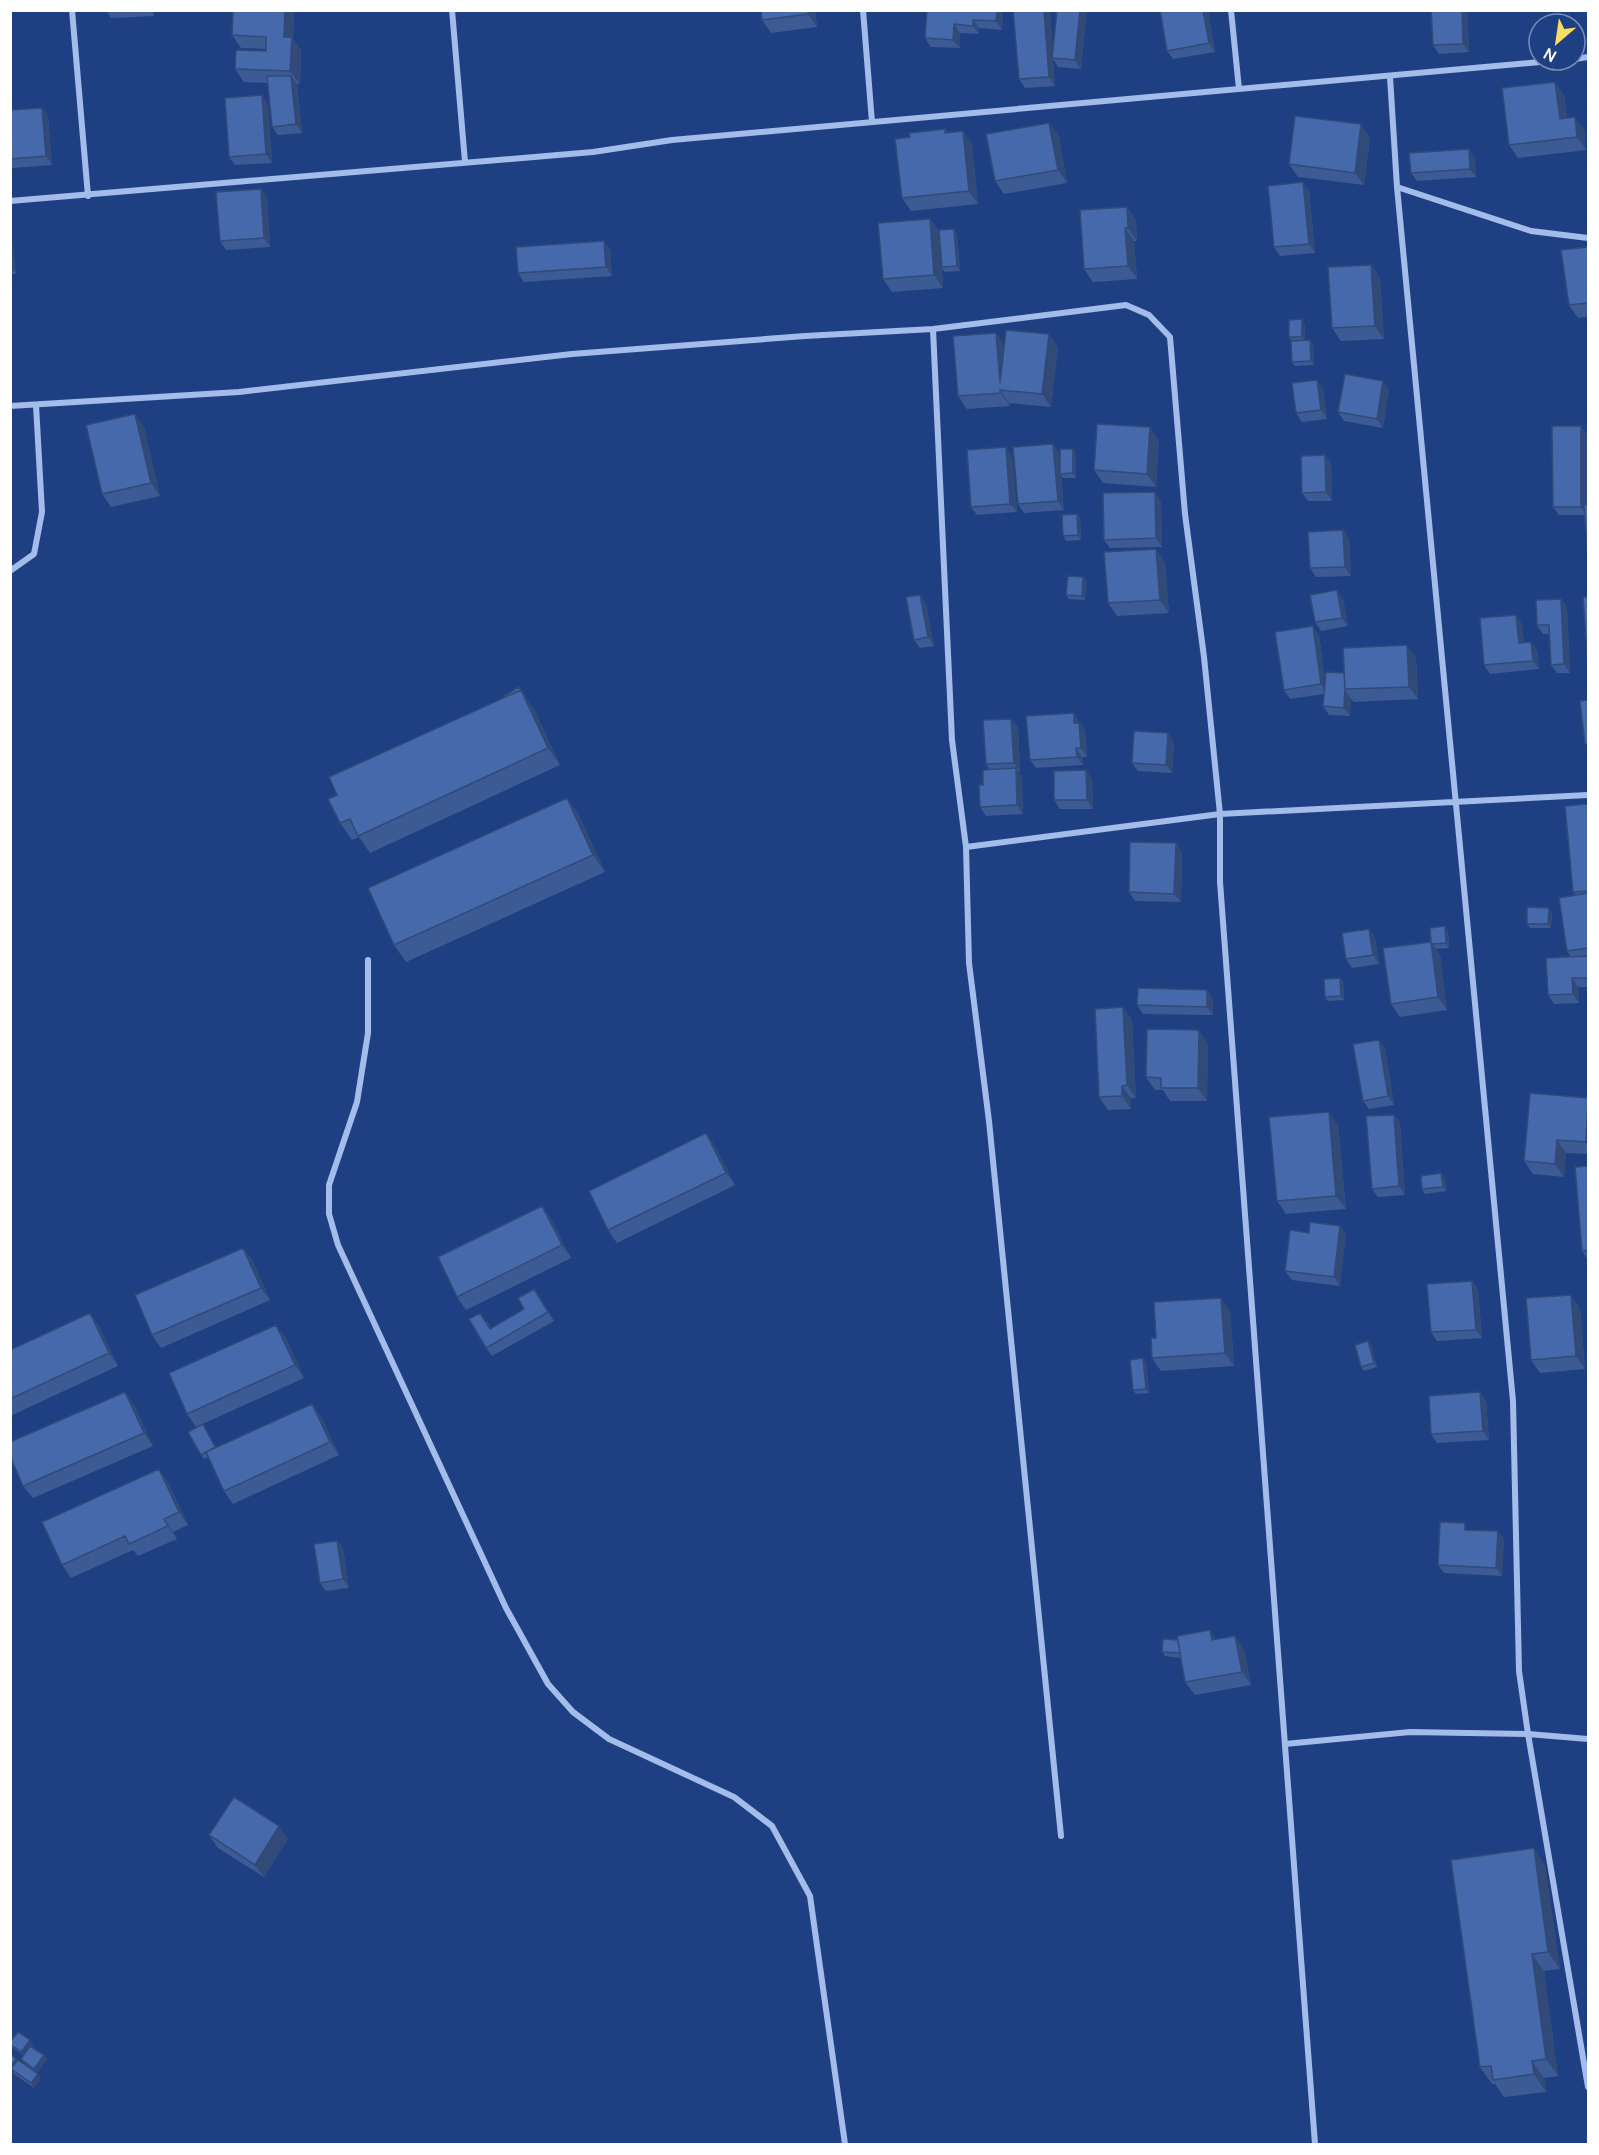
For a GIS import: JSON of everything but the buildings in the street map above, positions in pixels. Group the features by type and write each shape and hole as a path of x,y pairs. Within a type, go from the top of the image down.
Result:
{"street":[{"path":"72,10 88,196"},
{"path":"452,10 465,162"},
{"path":"863,10 872,122"},
{"path":"1231,10 1239,89"},
{"path":"10,201 593,152 672,140 1527,63"},
{"path":"1390,77 1397,188 1513,1401 1519,1671 1588,2087"},
{"path":"1397,188 1531,231 1588,238"},
{"path":"10,406 239,392 572,354 805,336 933,329 1126,305 1149,315 1170,337 1185,514 1204,657 1220,814 1220,882 1315,2145"},
{"path":"933,329 952,740 966,848 969,963 989,1121 1061,1836"},
{"path":"10,571 34,554 42,512 36,405"},
{"path":"966,848 1220,814 1455,800 1588,795"},
{"path":"368,960 368,1033 357,1102 329,1185 329,1214 338,1245 506,1608 548,1684 573,1712 609,1739 734,1797 772,1826 794,1862 810,1896 845,2145"},
{"path":"1285,1744 1410,1732 1528,1734 1588,1739"}]}
